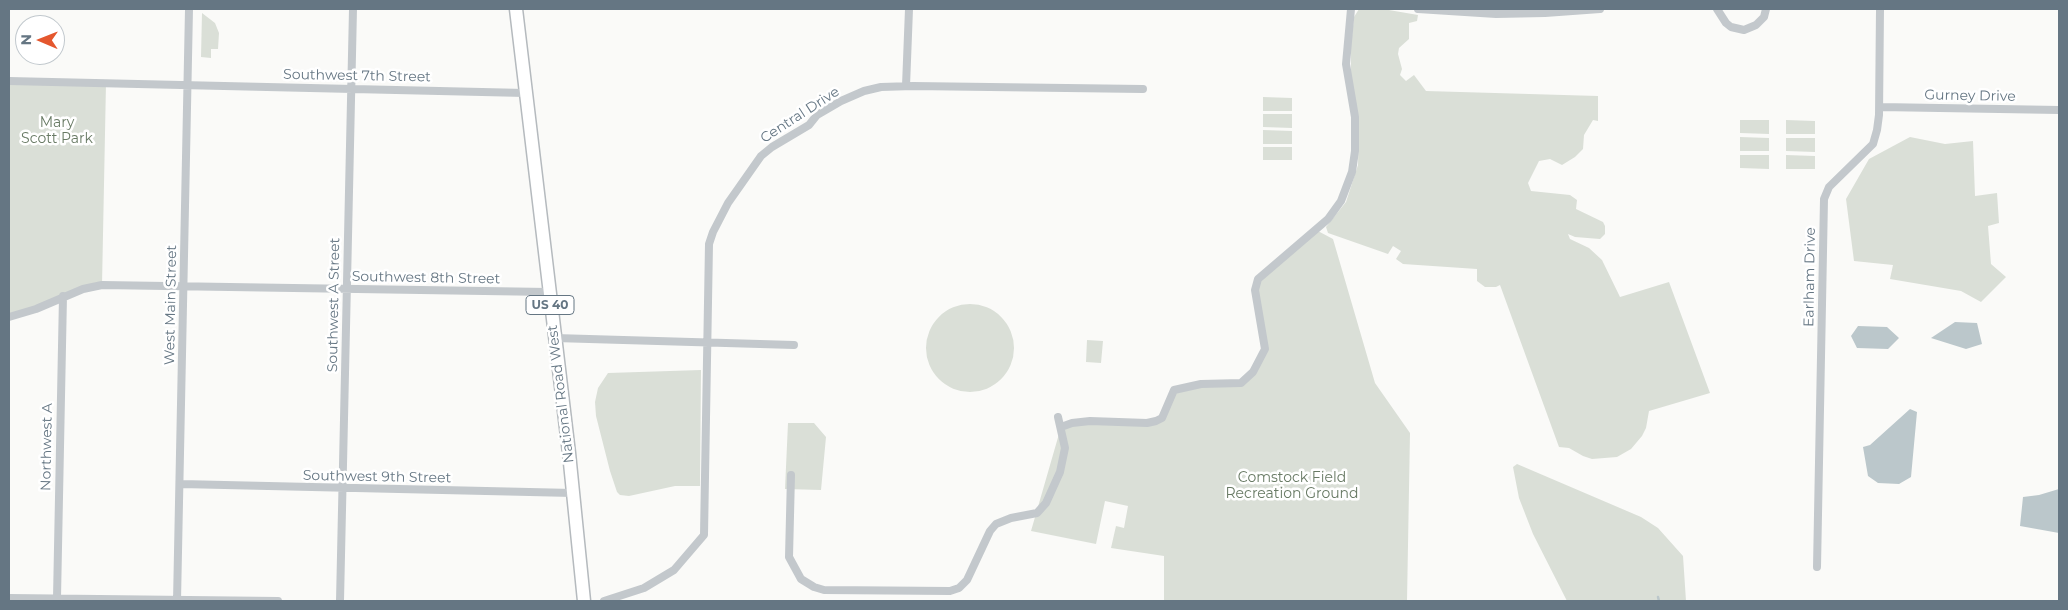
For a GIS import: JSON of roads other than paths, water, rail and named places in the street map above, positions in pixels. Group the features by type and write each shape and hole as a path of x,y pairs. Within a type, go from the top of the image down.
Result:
{"main road":[{"name":"National Road West","path":"516,9 584,601"}],"street":[{"name":"West Main Street","path":"177,601 181,484 189,9"},
{"name":"Southwest A Street","path":"340,601 353,9"},
{"path":"906,86 909,9"},
{"path":"1061,427 1072,423 1090,421 1147,423 1156,421 1162,418 1174,390 1201,384 1241,382 1254,372 1265,349 1255,290 1258,279 1328,219 1342,201 1352,172 1355,151 1355,117 1346,64 1351,9"},
{"path":"1418,9 1496,14 1545,14 1600,9"},
{"path":"1717,9 1731,27 1744,30 1762,20 1766,9"},
{"name":"Earlham Drive","path":"1818,566 1824,199 1829,188 1873,144 1878,130 1880,107 1880,9"},
{"name":"Southwest 7th Street","path":"9,81 525,93"},
{"name":"Central Drive","path":"604,601 644,588 674,570 704,535 709,244 728,203 761,156 772,147 809,125 817,115 841,101 864,91 881,87 1143,89"},
{"name":"Gurney Drive","path":"1880,107 2059,110"},
{"name":"Southwest 8th Street","path":"9,317 36,309 83,288 102,285 548,292"},
{"name":"Northwest A","path":"57,598 63,296"},
{"path":"555,338 794,344"},
{"path":"791,476 789,557 801,579 814,587 824,590 950,591 959,588 967,580 990,531 996,524 1011,518 1037,513 1046,503 1060,472 1065,448 1058,417"},
{"name":"Southwest 9th Street","path":"181,484 572,493"},
{"path":"9,598 278,601"}],"waterway":[{"path":"1658,597 1659,601"}],"park label":[{"name":"Mary Scott Park","path":"57,132"},
{"name":"Comstock Field Recreation Ground","path":"1292,486"}]}
